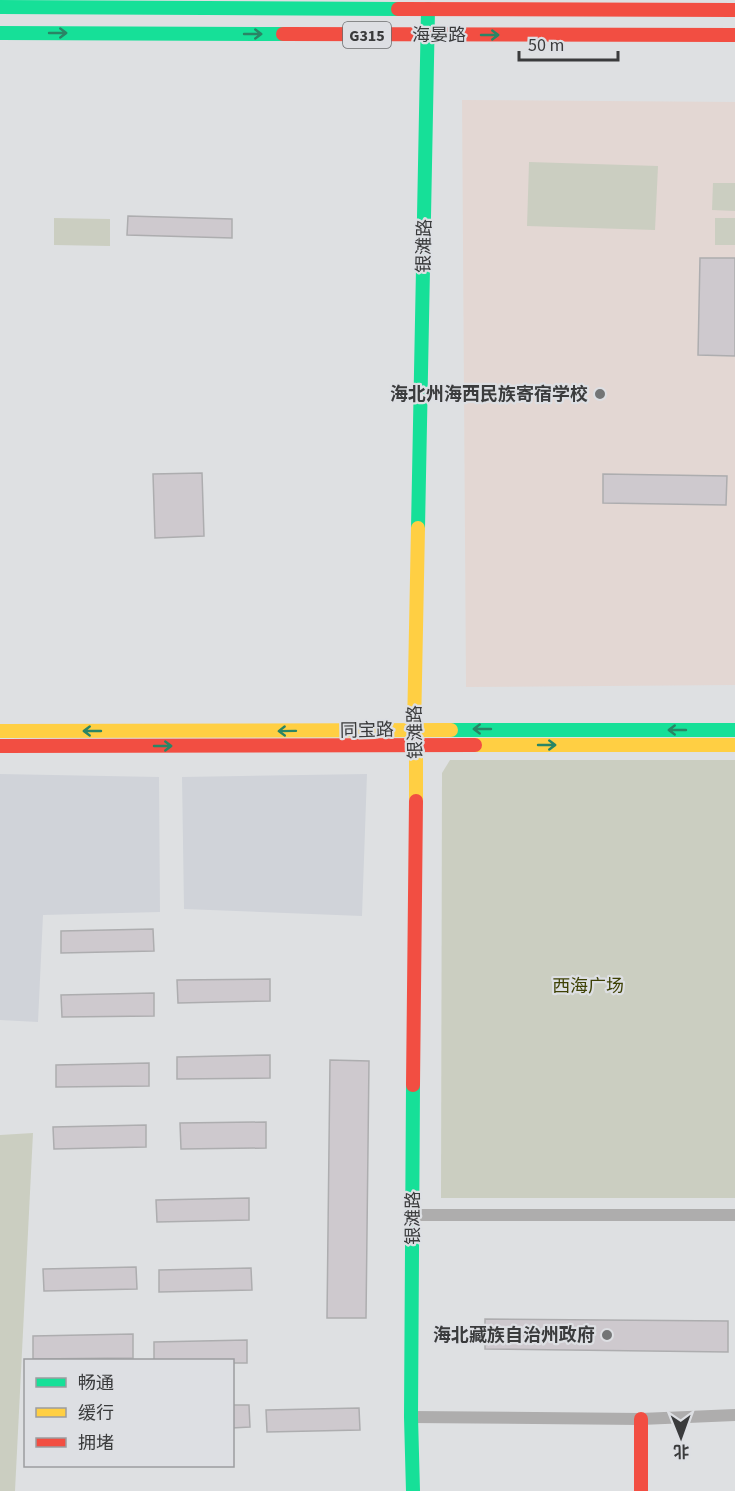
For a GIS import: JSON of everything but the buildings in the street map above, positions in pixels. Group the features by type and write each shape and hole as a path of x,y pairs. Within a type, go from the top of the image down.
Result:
{"main road":[{"path":"303,4 304,34"},
{"name":"海晏路","path":"0,7 333,4 428,9 735,10"},
{"path":"333,4 333,34"},
{"name":"银滩路","path":"413,1491 411,1417 416,746 414,729 428,9"},
{"name":"海晏路","path":"0,33 735,35"},
{"name":"同宝路","path":"0,731 735,730"},
{"name":"同宝路","path":"0,746 735,745"},
{"path":"641,1419 641,1491"}],"street":[{"path":"413,1215 735,1215"},
{"path":"411,1417 641,1419 735,1415"}],"shaded area":[{"name":"海北州海西民族寄宿学校","path":"462,100 735,102 735,685 466,687"},
{"path":"0,774 159,777 160,912 43,915 38,1022 0,1020"},
{"path":"367,774 362,916 184,909 182,777"}],"green space":[{"path":"529,162 658,166 655,230 527,226"},
{"path":"713,183 735,183 735,211 712,210"},
{"path":"54,218 110,219 110,246 54,245"},
{"path":"715,218 735,218 735,245 715,245"},
{"name":"西海广场","path":"450,760 735,760 735,1198 441,1198 442,773"},
{"path":"33,1133 15,1491 0,1491 0,1135"}],"traffic: fast":[{"path":"0,7 398,9"},
{"path":"418,528 428,9"},
{"path":"0,33 283,34"},
{"path":"451,730 735,730"},
{"path":"413,1085 411,1417 413,1491"}],"traffic: slow":[{"path":"416,801 414,729 418,528"},
{"path":"0,731 451,730"},
{"path":"475,745 735,745"}],"traffic: jam":[{"path":"398,9 735,10"},
{"path":"283,34 735,35"},
{"path":"0,746 475,745"},
{"path":"413,1085 416,801"},
{"path":"641,1419 641,1491"}],"place":[{"name":"海北州海西民族寄宿学校","path":"600,394"},
{"name":"海北藏族自治州政府","path":"607,1335"}]}
